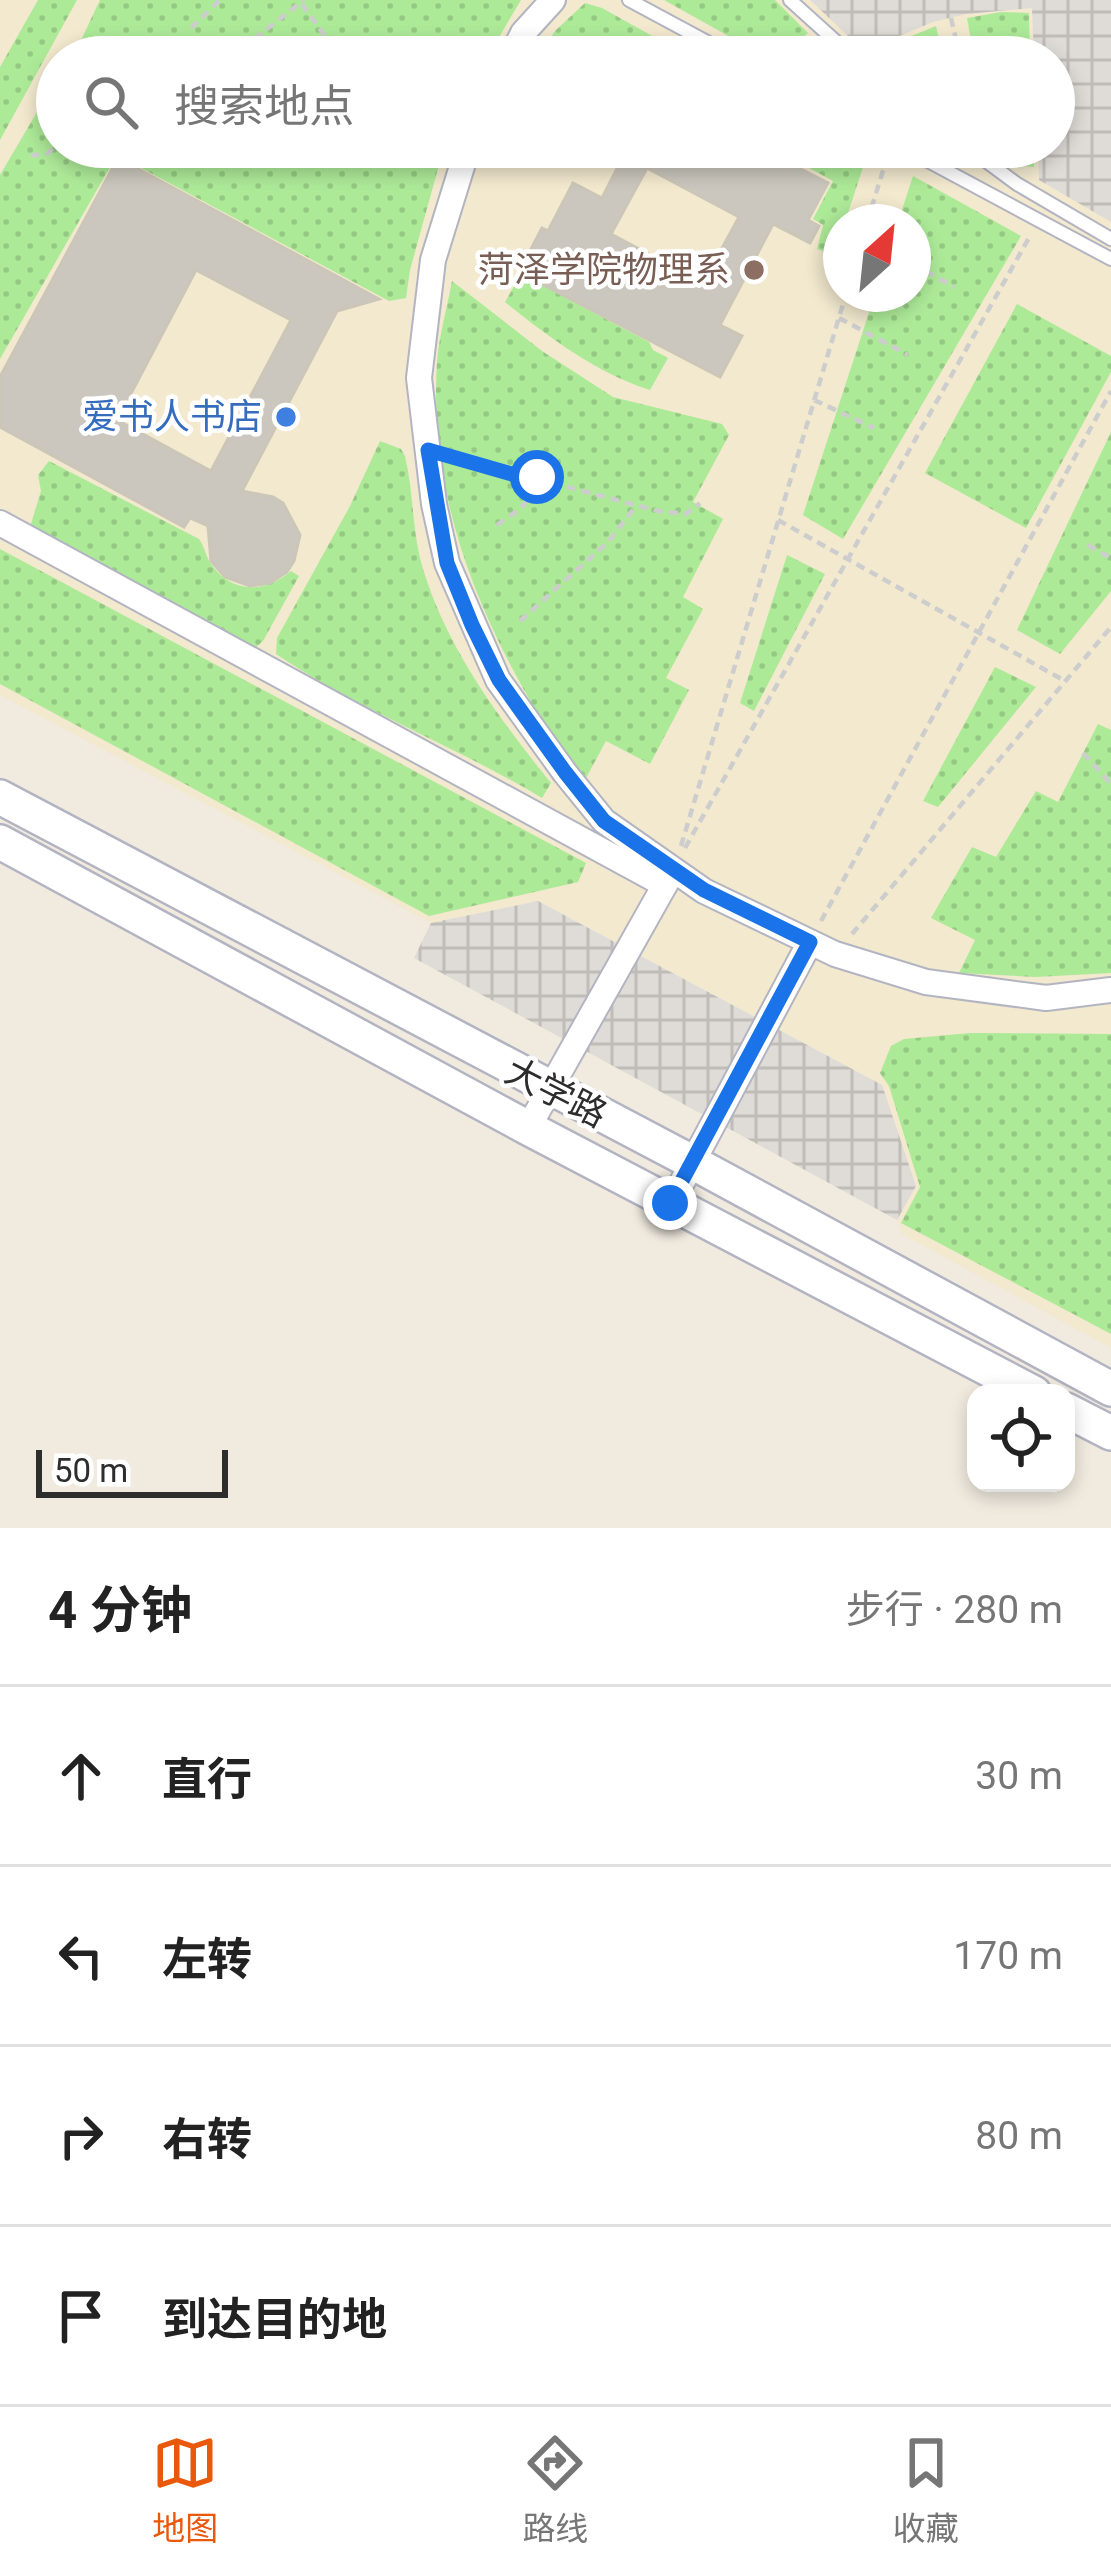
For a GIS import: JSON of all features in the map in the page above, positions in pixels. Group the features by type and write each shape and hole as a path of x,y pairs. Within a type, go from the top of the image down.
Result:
{"main road":[{"name":"大学路","path":"0,797 1111,1389"},
{"name":"大学路","path":"0,842 528,1129 1017,1384"},
{"path":"1075,1415 1111,1433"}],"street":[{"path":"522,36 553,0"},
{"path":"461,168 433,260 419,378 447,563 499,680 604,821 669,877"},
{"path":"0,523 669,877 835,954 926,982 1046,998 1111,990"},
{"path":"528,1129 669,877"},
{"path":"670,1203 810,942"}],"lane":[{"path":"629,0 696,36"},
{"path":"790,0 835,36"},
{"path":"941,168 1111,259"},
{"path":"995,168 1111,239"}],"path":[{"path":"190,28 220,0"},
{"path":"259,36 303,2 326,36"},
{"path":"951,18 955,36"},
{"path":"31,154 36,154"},
{"path":"873,204 884,168"},
{"path":"669,877 1039,220"},
{"path":"931,274 954,287"},
{"path":"669,877 841,312"},
{"path":"839,318 908,355"},
{"path":"810,942 1111,391"},
{"path":"814,400 874,428"},
{"path":"428,450 515,475 546,478 636,506 686,514 700,503"},
{"path":"497,525 520,509 546,478"},
{"path":"520,621 608,542 636,506"},
{"path":"778,520 1065,682"},
{"path":"1088,545 1111,558"},
{"path":"835,954 1111,627"},
{"path":"1084,753 1111,784"}],"shaded area":[{"path":"0,0 1111,0 1111,1348 902,1234 897,1220 915,1186 882,1085 539,901 431,923 0,695"},
{"path":"810,0 1111,0 1111,222 1039,180 1039,168 1075,168 1075,36 1033,36 1032,8 966,14 900,36 848,36"},
{"path":"538,901 882,1085 916,1186 897,1220 414,958 431,923"}],"green space":[{"path":"38,0 77,0 57,36 36,36 36,75 0,140 0,67"},
{"path":"100,0 521,0 500,36 83,36"},
{"path":"664,0 775,0 808,33 804,36 728,36"},
{"path":"585,3 652,36 552,36"},
{"path":"1029,13 1030,36 970,36 967,18"},
{"path":"936,26 938,36 912,36"},
{"path":"36,114 36,168 110,168 0,359 0,175"},
{"path":"141,168 438,168 406,298 389,301"},
{"path":"809,168 863,168 851,204 823,204 823,225 813,219 833,181"},
{"path":"913,176 1021,236 843,539 803,515 869,312 931,312 931,204 904,204"},
{"path":"521,274 649,342 668,358 650,390 592,364 505,302"},
{"path":"452,281 542,351 613,397 722,424 729,435 693,502 723,519 683,597 703,609 666,678 689,690 650,764 606,741 586,778 580,779 520,683 473,582 443,475 437,419 438,352"},
{"path":"1017,304 1111,356 1111,372 1026,528 925,473"},
{"path":"1111,432 1111,591 1060,654 1017,630"},
{"path":"380,441 401,449 405,456 420,558 442,619 492,705 551,783 542,798 340,693 276,654 277,638"},
{"path":"49,461 199,539 212,565 229,581 250,587 271,583 291,571 299,576 263,641 255,648 247,645 30,527 41,491 38,475"},
{"path":"0,549 586,863 578,882 429,916 0,684"},
{"path":"787,555 825,574 754,711 740,703"},
{"path":"995,667 1036,687 938,807 923,801"},
{"path":"1098,724 1111,730 1111,973 1036,977 959,973 975,940 931,918 972,847 996,857 1036,791 1058,802"},
{"path":"970,1033 1111,1034 1111,1334 901,1223 920,1187 889,1086 880,1073 891,1046 904,1039"}],"building":[{"path":"113,168 137,168 379,299 337,311 242,491 283,503 300,535 294,561 270,583 250,586 225,577 211,561 208,526 190,518 184,527 0,427 0,377","holes":["196,270 291,320 211,471 117,420"]},
{"path":"617,168 647,168 788,168 789,169 799,168 828,183 808,220 819,226 810,243 773,224 720,325 742,336 720,377 519,272 573,183 602,198","holes":["647,168 739,217 703,283 611,234"]}],"place":[{"name":"菏泽学院物理系","path":"754,270"},
{"name":"爱书人书店","path":"286,417"}],"route":[{"path":"537,477 428,450 447,563 499,680 604,821 704,890 810,942 670,1203"}]}
